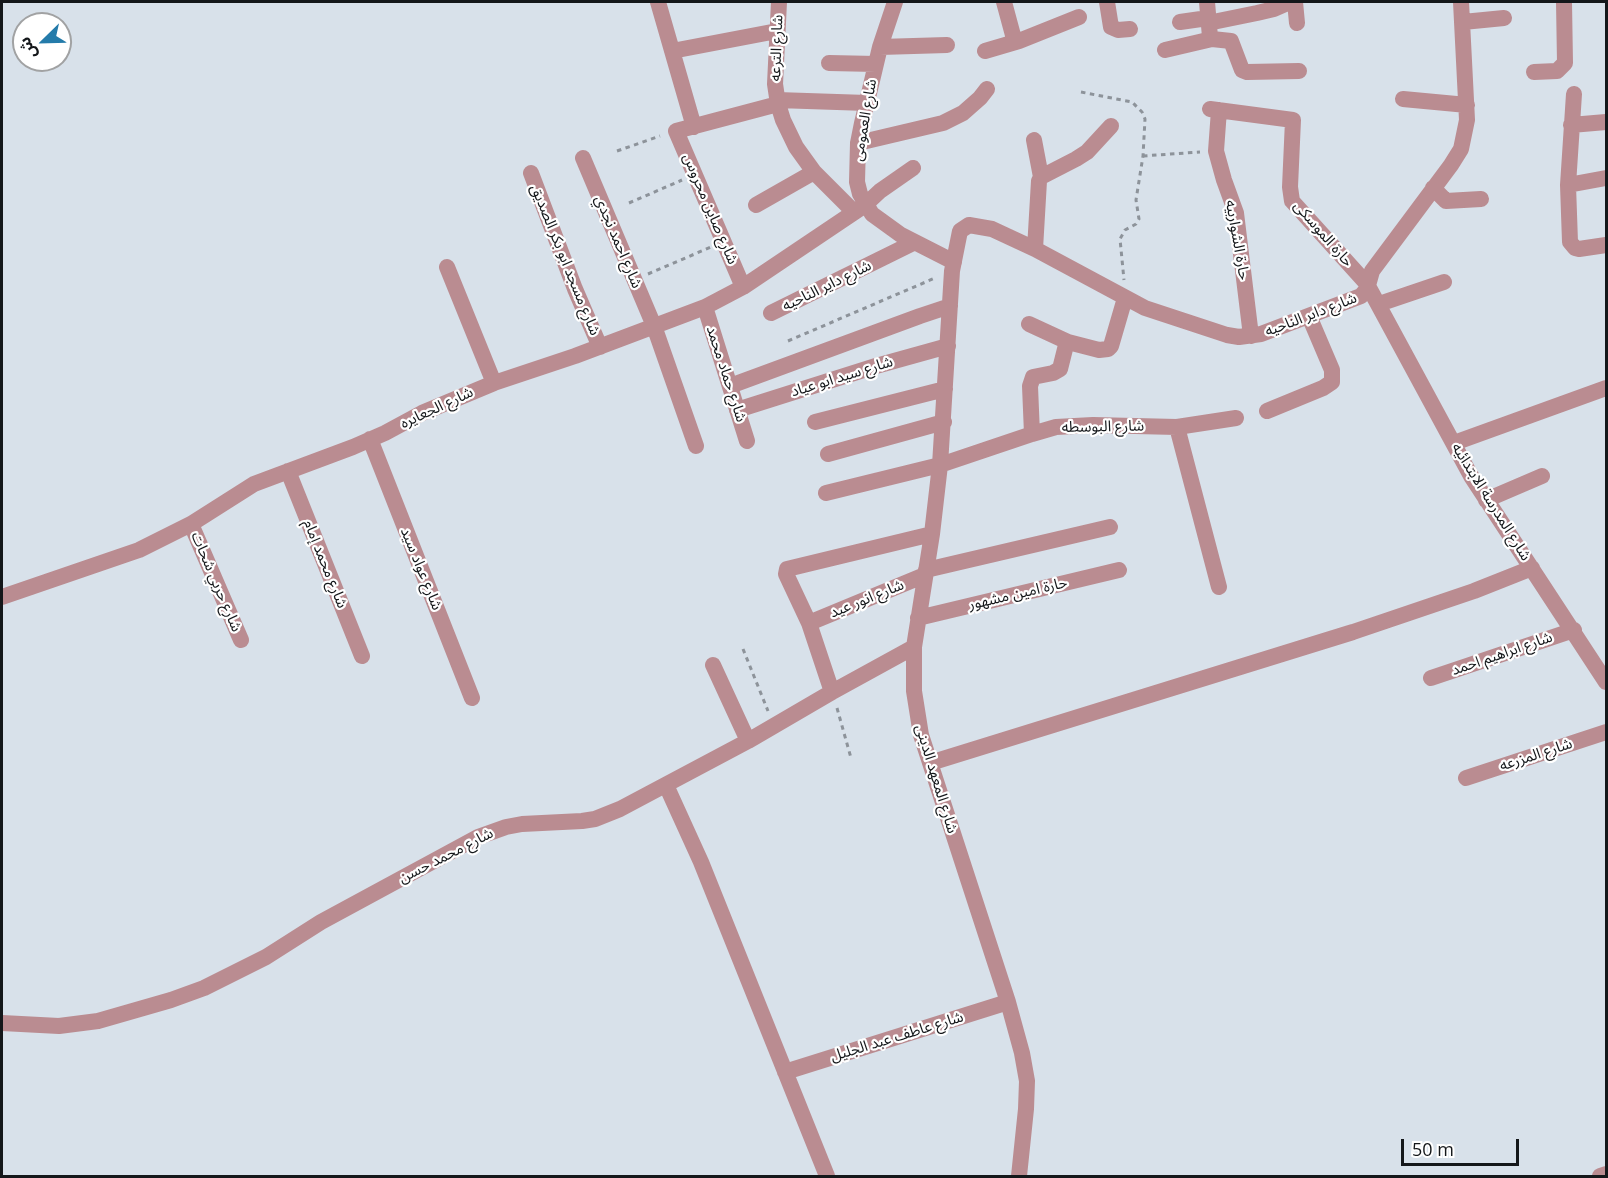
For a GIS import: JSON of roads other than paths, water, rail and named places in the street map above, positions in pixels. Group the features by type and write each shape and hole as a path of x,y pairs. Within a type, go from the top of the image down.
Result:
{"street":[{"path":"658,2 694,127 778,102 867,103"},
{"name":"شارع الترعه","path":"779,2 775,84 778,102 796,147 814,172 860,208"},
{"name":"شارع العمومى","path":"860,208 857,182 858,143 880,47 895,2"},
{"path":"1004,2 1014,39 1019,41"},
{"path":"1107,2 1111,27 1118,30 1130,29"},
{"path":"1180,22 1208,14 1257,13 1293,2 1297,23"},
{"name":"شارع داير الناحيه","path":"960,231 969,225 992,229 1035,249 1145,308 1239,337 1251,336 1361,296 1367,289 1372,271 1461,149 1467,120 1467,105 1461,2"},
{"path":"1534,72 1557,70 1565,63 1564,2"},
{"path":"1208,14 1209,35 1212,39"},
{"path":"985,51 1019,41 1079,17"},
{"path":"1463,22 1504,18"},
{"path":"672,51 777,31"},
{"path":"1165,50 1212,39 1232,41 1240,68 1245,72 1299,71"},
{"path":"880,47 947,45"},
{"path":"829,63 876,64"},
{"path":"858,143 954,119 972,106 987,89"},
{"path":"1574,94 1568,185 1570,242 1572,246 1579,249 1606,245"},
{"path":"1403,99 1467,105"},
{"name":"حارة الشواربيه","path":"1214,109 1216,151 1236,213 1251,336"},
{"name":"حارة الموسكى","path":"1214,109 1293,120 1290,187 1292,201 1367,284"},
{"path":"1571,125 1606,122"},
{"path":"1041,177 1082,155 1111,126"},
{"name":"شارع صاين محروس","path":"694,127 676,131 743,287"},
{"path":"1034,140 1041,177 1035,249"},
{"name":"شارع احمد نجدي","path":"583,158 654,326 696,446"},
{"name":"شارع الجعايره","path":"2,597 139,550 191,524 254,484 370,440 422,413 494,383 600,347 705,307 743,287 860,208 913,168"},
{"path":"756,205 814,172"},
{"name":"شارع مسجد ابو بكر الصديق","path":"531,173 575,290 600,347"},
{"path":"1568,185 1606,178"},
{"path":"1433,188 1446,201 1480,199"},
{"path":"860,208 953,266"},
{"name":"شارع المعهد الدينى","path":"960,231 953,266 940,465 932,534 914,647 913,669 917,714 930,763 1008,1002 1027,1081 1019,1176"},
{"name":"شارع داير الناحيه","path":"771,313 915,242"},
{"path":"447,267 494,383"},
{"path":"1379,304 1444,282"},
{"name":"شارع المدرسة الابتدائيه","path":"1367,284 1486,500 1574,630 1606,682"},
{"path":"1029,324 1068,342 1099,350 1111,346 1123,298"},
{"path":"730,386 950,306"},
{"name":"شارع حماد محمد","path":"705,307 747,441"},
{"path":"1267,411 1323,388 1332,381 1332,370 1309,316"},
{"path":"1032,434 1030,381 1037,375 1053,373 1060,369 1068,342"},
{"name":"شارع سيد ابو عياد","path":"738,410 876,366 948,346"},
{"path":"815,422 945,388"},
{"path":"1454,443 1606,388"},
{"name":"شارع البوسطه","path":"826,494 940,465 1056,427 1074,425 1177,427 1236,418"},
{"path":"828,454 944,422"},
{"path":"1177,427 1219,587"},
{"name":"شارع عواد سيد","path":"370,440 472,698"},
{"name":"شارع محمد إمام","path":"288,471 362,656"},
{"path":"1486,500 1542,476"},
{"name":"شارع حربي شحات","path":"191,524 241,640"},
{"name":"شارع انور عيد","path":"809,623 926,572 1110,527"},
{"path":"832,692 809,623 786,574 787,569 932,534"},
{"path":"930,763 1353,632 1474,591 1532,568"},
{"name":"حارة امين مشهور","path":"918,618 1119,570"},
{"name":"شارع ابراهيم احمد","path":"1431,678 1574,630"},
{"name":"شارع محمد حسن","path":"2,1023 59,1026 98,1020 171,1000 204,988 266,957 321,922 478,837 522,824 595,819 620,809 775,727 832,692 914,647"},
{"path":"713,665 748,741"},
{"name":"شارع المزرعه","path":"1466,778 1606,732"},
{"path":"666,785 701,862 827,1176"},
{"name":"شارع عاطف عبد الجليل","path":"785,1072 1008,1002"},
{"path":"1600,1176 1606,1174"}]}
